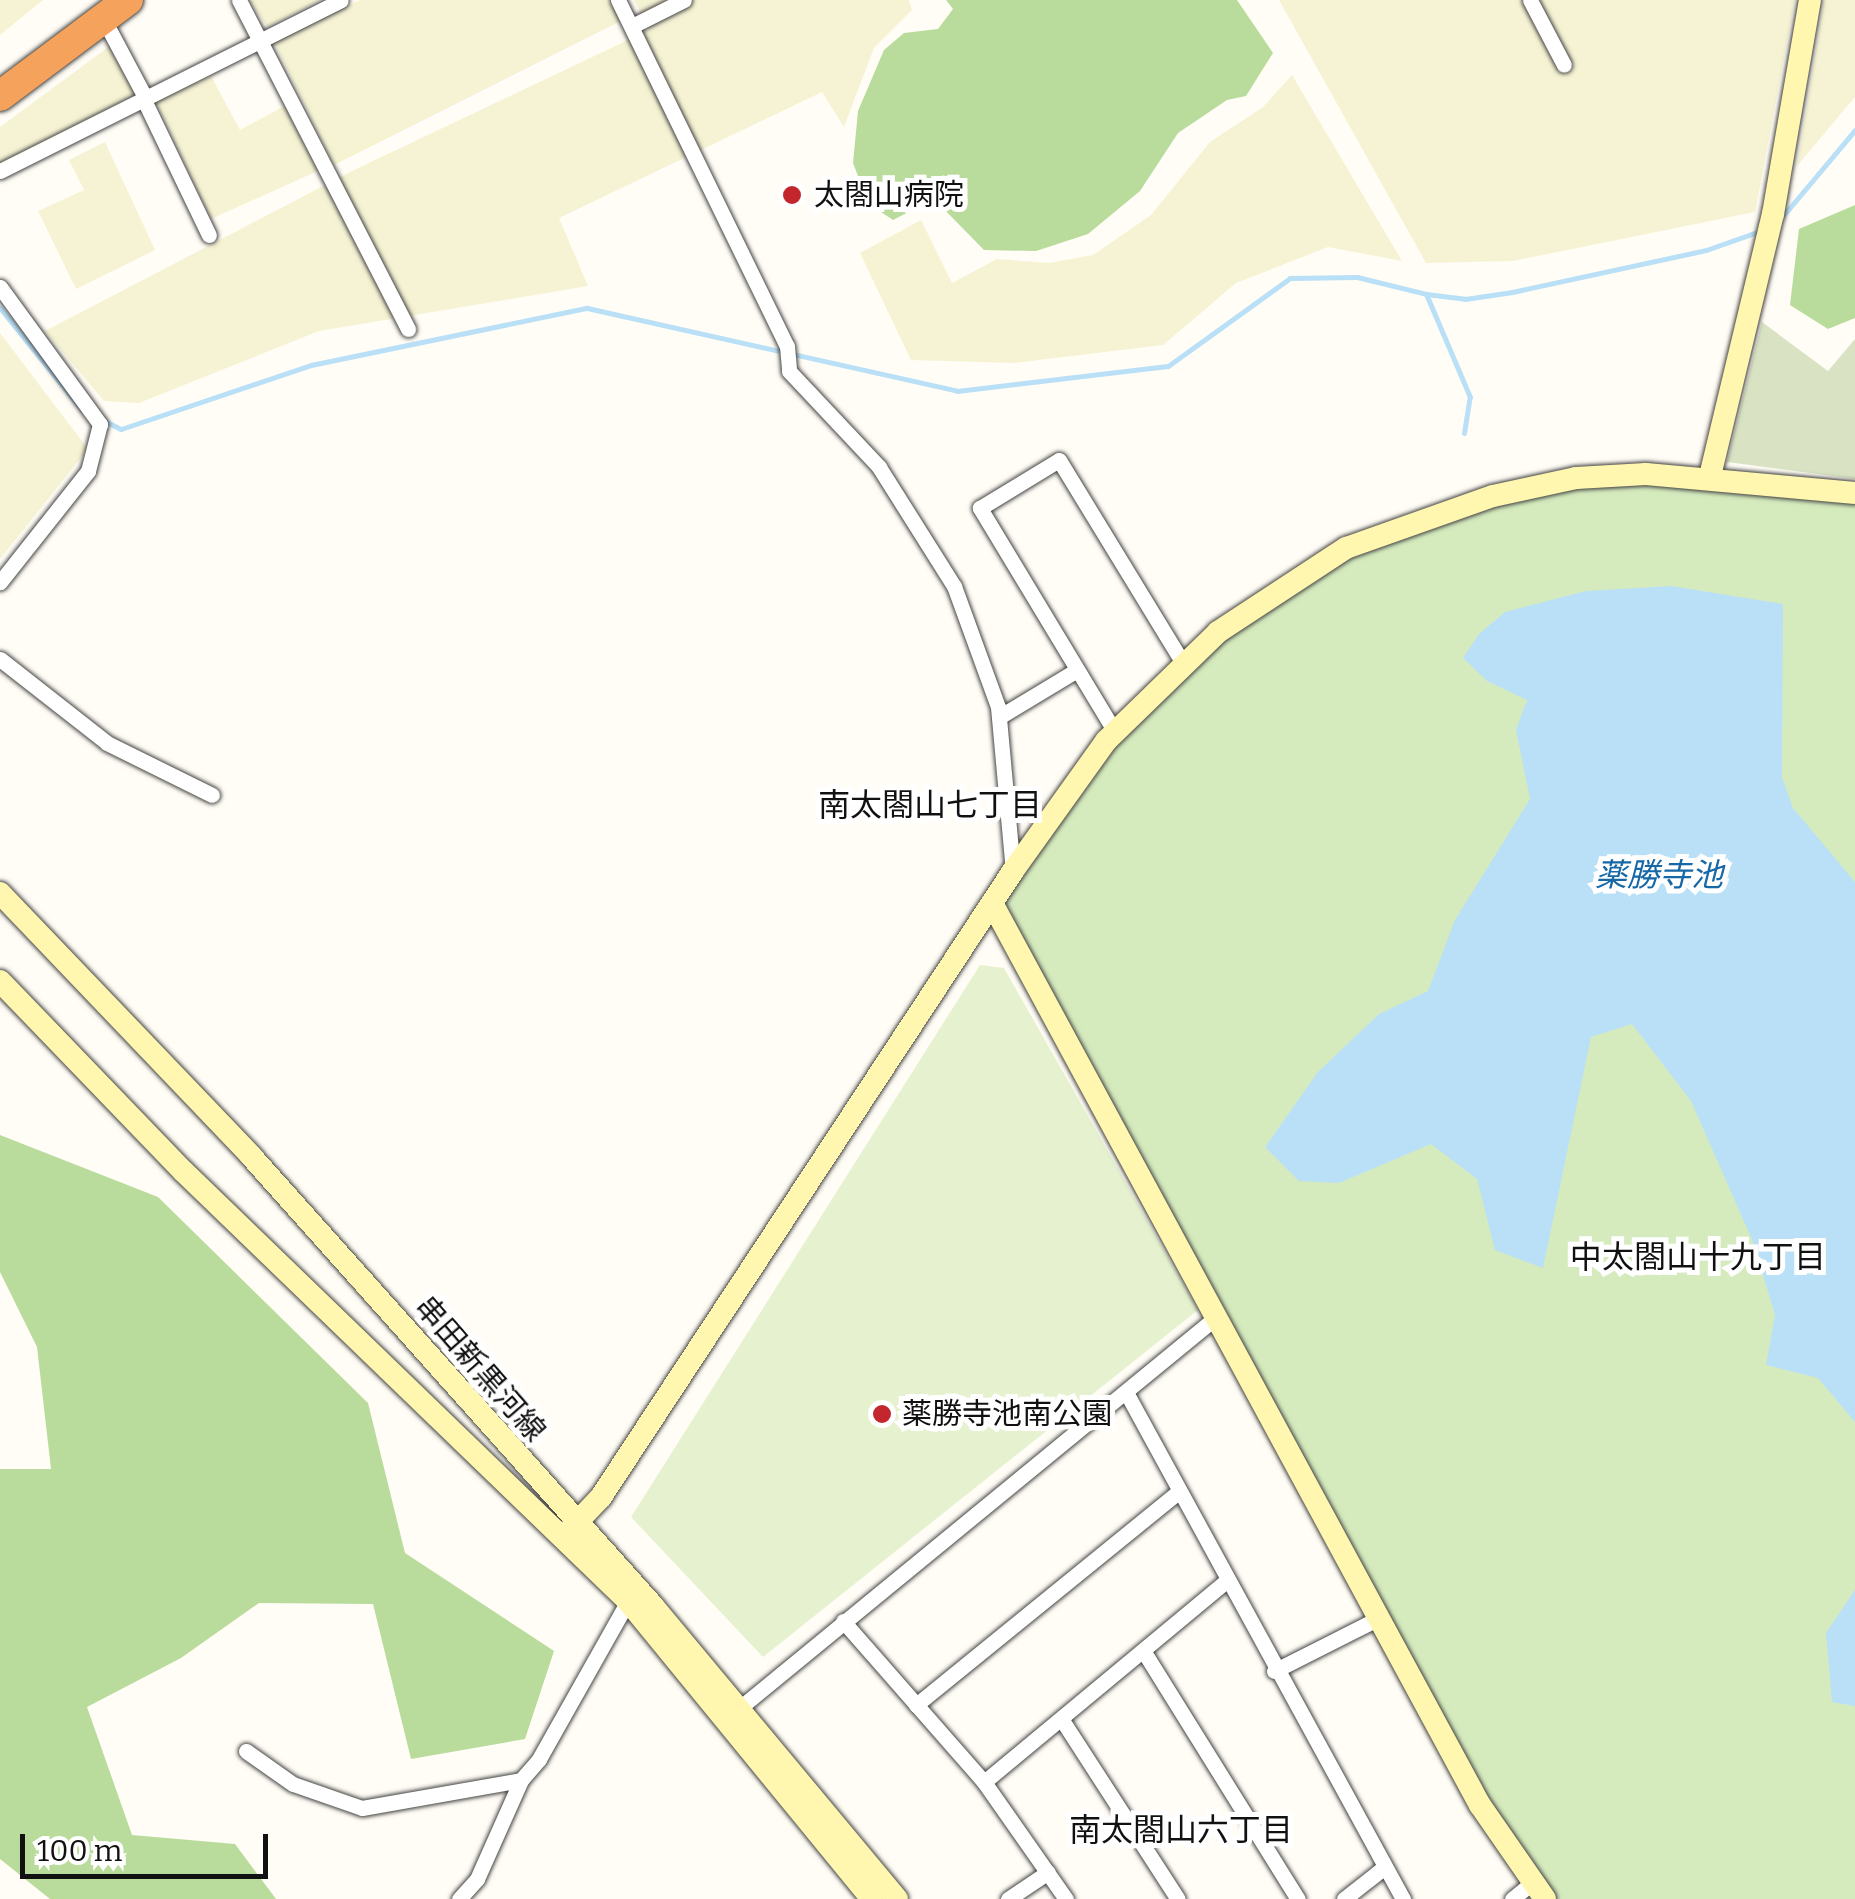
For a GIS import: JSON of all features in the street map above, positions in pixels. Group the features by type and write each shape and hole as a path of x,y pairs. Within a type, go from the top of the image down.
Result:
{"highway":[{"path":"0,74 102,9 128,0"},
{"path":"0,96 102,9"}],"street":[{"path":"239,0 263,38 408,329"},
{"path":"0,171 341,0"},
{"path":"618,0 787,346 789,371 879,468 954,586 999,716 1014,871"},
{"path":"632,26 684,0"},
{"path":"1530,0 1564,65"},
{"path":"1710,476 1772,214 1810,0"},
{"path":"102,9 209,235"},
{"path":"0,287 100,424 88,471 0,582"},
{"path":"1115,732 980,508 1058,460 1183,664"},
{"path":"570,1530 601,1496 1014,871 1115,732 1183,664 1300,576 1346,548 1434,513 1576,478 1710,476 1855,493"},
{"path":"0,659 107,744 212,795"},
{"path":"999,716 1077,670"},
{"name":"串田新黒河線","path":"0,893 251,1156 570,1530 872,1899"},
{"path":"992,903 1480,1805 1538,1891 1512,1899"},
{"name":"串田新黒河線","path":"0,981 197,1184 570,1530 742,1706 897,1899"},
{"path":"742,1706 1215,1318"},
{"path":"1126,1394 1382,1868 1403,1899"},
{"path":"916,1705 1178,1493"},
{"path":"984,1782 1226,1581"},
{"path":"459,1899 477,1879 520,1780 539,1759 628,1601"},
{"path":"1274,1671 1377,1618"},
{"path":"843,1621 984,1782 1066,1899"},
{"path":"1144,1652 1298,1899"},
{"path":"1062,1720 1178,1899"},
{"path":"246,1750 293,1784 362,1808 520,1780"},
{"path":"1344,1899 1382,1868"},
{"path":"1008,1899 1048,1872"}],"shaded area":[{"path":"0,0 43,0 0,35"},
{"path":"249,0 321,0 267,27"},
{"path":"360,0 610,0 621,21 334,165 274,42"},
{"path":"634,0 909,0 912,10 874,48 844,127 822,92 559,218 588,286 319,331 139,403 104,401 45,331 354,170 649,30"},
{"path":"1279,0 1795,0 1755,212 1513,261 1426,263"},
{"path":"1824,0 1855,0 1855,97 1797,166"},
{"path":"111,45 135,95 0,164 0,127"},
{"path":"1292,75 1402,261 1328,247 1236,283 1163,345 1014,363 911,360 860,253 921,220 952,283 997,259 1049,263 1093,255 1151,215 1210,142 1263,107"},
{"path":"211,76 240,130 288,104 322,169 211,219 156,102"},
{"path":"105,142 155,250 76,289 38,211 84,190 69,160"},
{"path":"0,333 88,449 0,559"}],"green space":[{"path":"946,0 1237,0 1273,53 1246,96 1227,100 1178,133 1140,191 1088,234 1036,251 984,250 934,199 893,220 869,204 853,163 858,111 884,50 904,33 938,29 953,9"},
{"path":"1855,205 1855,318 1828,329 1790,305 1799,229"},
{"path":"1762,322 1828,371 1855,339 1855,479 1727,462"},
{"path":"1638,482 1855,503 1855,1899 1542,1899 993,905 1103,747 1279,593 1429,520 1571,487"},
{"name":"薬勝寺池南公園","path":"980,965 1004,968 1198,1310 763,1657 631,1517"},
{"path":"0,1135 158,1197 368,1403 405,1553 554,1651 525,1739 411,1759 373,1604 259,1603 181,1658 87,1707 132,1835 235,1844 276,1899 50,1899 0,1859 0,1469 51,1469 37,1347 0,1272"}],"water":[{"name":"薬勝寺池","path":"1671,586 1783,604 1782,777 1793,808 1855,882 1855,1422 1818,1378 1766,1365 1775,1315 1753,1242 1691,1101 1632,1024 1591,1037 1543,1268 1495,1250 1477,1179 1431,1144 1339,1183 1299,1181 1265,1147 1318,1072 1379,1014 1428,991 1455,920 1530,799 1516,730 1527,700 1487,681 1463,658 1479,634 1505,612 1586,591"},
{"path":"1855,1590 1855,1706 1832,1702 1826,1633"}],"waterway":[{"path":"1782,217 1855,130"},
{"path":"1464,433 1470,397 1426,294 1465,299 1512,292 1706,250 1760,231"},
{"path":"105,421 121,429 311,365 587,308 957,391 1168,366 1290,278 1357,277 1426,294"},
{"path":"0,308 82,410"}],"place":[{"name":"太閤山病院","path":"792,195"},
{"name":"薬勝寺池南公園","path":"882,1414"}],"district":[{"name":"南太閤山七丁目","path":"930,805"},
{"name":"中太閤山十九丁目","path":"1698,1257"},
{"name":"南太閤山六丁目","path":"1181,1830"}]}
